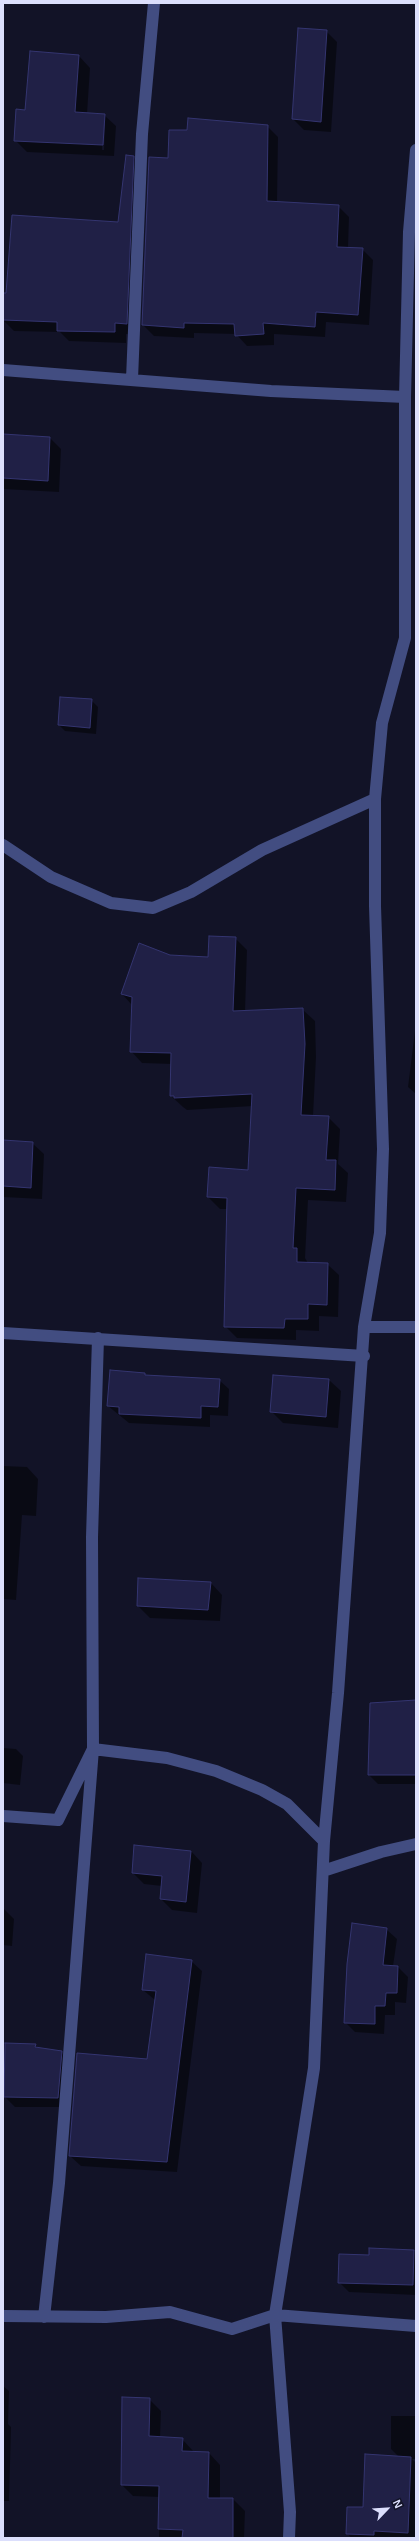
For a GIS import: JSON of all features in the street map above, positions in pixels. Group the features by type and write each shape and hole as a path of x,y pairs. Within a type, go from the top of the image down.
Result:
{"street":[{"path":"132,379 142,134 154,3"},
{"path":"289,2538 290,2512 275,2314 314,2068 324,1841 364,1356 364,1327 380,1234 383,1149 375,906 375,799 382,723 405,638 405,397 409,232 416,150"},
{"path":"3,370 271,391 405,397"},
{"path":"3,846 51,877 111,903 152,908 191,892 262,850 375,799"},
{"path":"364,1327 416,1327"},
{"path":"3,1333 364,1356"},
{"path":"44,2317 60,2175 93,1749 92,1537 98,1338"},
{"path":"93,1749 167,1758 216,1771 262,1790 287,1804 324,1841"},
{"path":"3,1816 58,1820 93,1749"},
{"path":"323,1871 381,1852 416,1844"},
{"path":"3,2316 106,2317 170,2312 232,2329 275,2314 416,2326"}],"building":[{"path":"298,28 327,30 321,122 292,119"},
{"path":"30,51 79,55 75,112 105,114 103,145 14,141 16,109 25,110"},
{"path":"188,118 268,125 267,201 339,205 337,247 363,248 358,315 316,312 315,327 263,323 264,334 235,336 234,324 184,323 184,328 142,325 149,157 168,158 169,130 187,130"},
{"path":"126,155 134,156 127,324 115,323 115,332 57,331 57,322 3,320 3,293 6,293 12,215 118,222"},
{"path":"3,434 50,437 48,481 3,478"},
{"path":"60,697 92,699 90,728 58,725"},
{"path":"209,936 236,937 233,1011 303,1008 305,1044 301,1115 329,1116 326,1160 336,1160 335,1190 296,1188 293,1248 297,1248 297,1262 328,1263 327,1305 308,1304 308,1319 285,1319 284,1328 224,1327 227,1198 207,1197 209,1167 248,1170 252,1094 174,1098 174,1096 170,1096 171,1053 130,1052 132,997 121,994 139,943 170,955 208,957"},
{"path":"3,1140 33,1142 31,1188 3,1186"},
{"path":"110,1370 145,1373 145,1375 220,1379 218,1407 201,1406 201,1418 119,1414 119,1407 107,1406"},
{"path":"273,1375 329,1379 326,1417 270,1412"},
{"path":"138,1578 211,1582 208,1610 137,1606"},
{"path":"416,1700 416,1775 368,1775 370,1703"},
{"path":"134,1845 191,1851 186,1902 160,1899 162,1876 132,1873"},
{"path":"352,1923 387,1928 383,1965 398,1966 397,1993 386,1993 385,2006 375,2006 375,2024 344,2023 347,1964"},
{"path":"146,1954 192,1960 167,2162 69,2156 77,2053 147,2059 156,1991 142,1990"},
{"path":"5,2043 36,2044 35,2047 62,2051 58,2098 4,2097"},
{"path":"369,2248 414,2250 413,2285 338,2283 339,2254 369,2255"},
{"path":"122,2397 150,2398 149,2436 183,2438 182,2451 209,2452 208,2498 233,2498 233,2538 182,2538 183,2530 158,2529 159,2486 121,2485"},
{"path":"365,2454 411,2457 408,2533 374,2531 374,2535 346,2534 347,2507 363,2507"}]}
